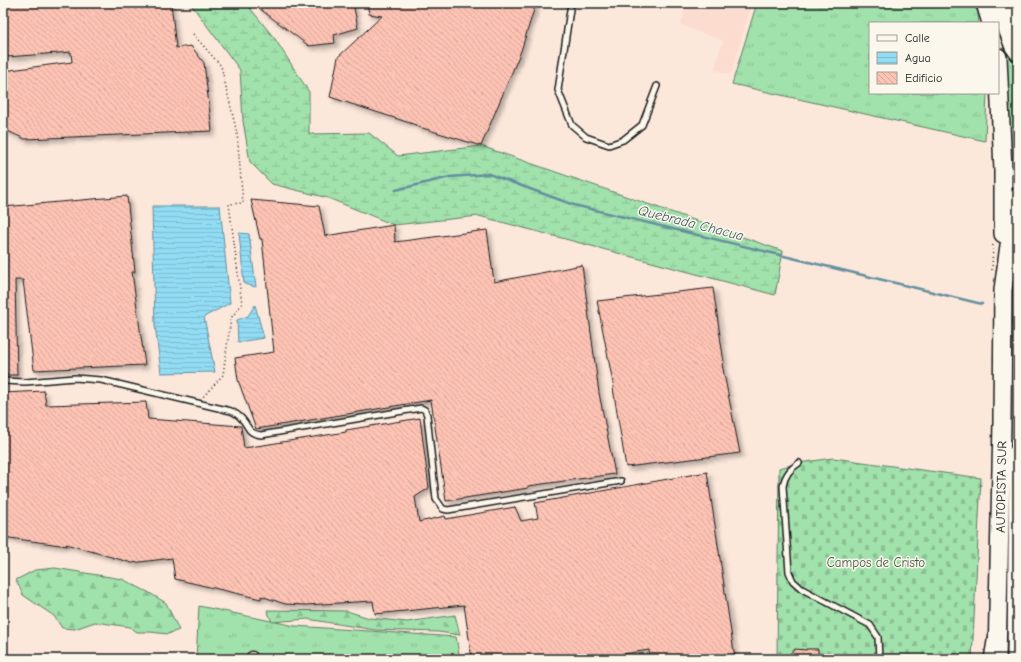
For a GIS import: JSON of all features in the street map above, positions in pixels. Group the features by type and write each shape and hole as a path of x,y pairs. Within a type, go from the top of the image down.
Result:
{"highway":[{"path":"985,3 991,22"},
{"path":"999,80 1003,170 1003,290"},
{"name":"AUTOPISTA SUR","path":"997,659 1002,430 1003,290 1010,238 1018,197"},
{"name":"AUTOPISTA SUR","path":"1016,659 1018,452"}],"main road":[{"path":"997,3 1013,46 1018,53"},
{"path":"1010,3 1018,25"}],"lane":[{"path":"571,3 558,90 572,125 586,137 609,145 623,140 642,125 657,86"},
{"path":"3,381 26,382 75,378 101,380 196,404 231,411 243,419 252,434 261,435 421,408 425,410 428,415 436,499 443,509 448,510 621,481"},
{"path":"799,463 786,475 783,486 789,572 793,581 802,589 870,625 878,637 879,659"},
{"path":"987,659 998,613"}],"path":[{"path":"192,34 221,66 237,133 243,203 229,204 242,304 231,318 223,375 196,404"}],"shaded area":[{"path":"687,3 752,3 731,74 714,70 723,41 681,25"}],"green space":[{"path":"190,3 246,3 275,39 309,92 309,134 369,133 398,156 481,146 783,251 775,295 479,216 394,225 328,198 272,184 250,162 243,121 240,70"},
{"path":"757,3 973,3 978,13 979,22 869,22 869,94 987,94 985,141 732,84"},
{"path":"1003,40 1010,56 1018,66 1018,160 1011,193"},
{"name":"Campos de Cristo","path":"833,458 981,478 972,659 777,659 779,468 799,463"},
{"path":"55,568 122,579 148,592 166,603 179,630 168,634 137,632 130,627 95,622 75,629 62,628 54,616 23,595 16,580 35,570"},
{"path":"199,606 295,626 456,637 460,659 196,659"},
{"path":"267,610 347,611 369,618 407,622 455,615 460,635 438,632 375,630 307,619 272,622"}],"water":[{"path":"152,206 220,206 230,303 204,317 215,372 161,373 155,325"},
{"path":"239,233 249,234 256,287 244,284"},
{"path":"255,305 264,338 238,342 237,320 248,316"}],"building":[{"path":"3,3 171,3 176,48 191,46 204,63 212,131 25,139 3,129 3,71 72,62 71,52 7,57 3,39"},
{"path":"259,3 353,3 358,28 334,35 335,43 309,46 260,9"},
{"path":"367,3 536,3 521,51 481,146 330,97 338,57 382,16 369,14"},
{"path":"127,196 135,272 132,272 145,365 34,370 23,280 15,280 17,375 3,375 3,207"},
{"path":"251,200 319,206 325,236 394,225 395,242 487,230 494,282 582,265 599,393 615,474 528,486 528,488 446,501 431,400 256,429 238,380 235,358 274,352 262,239 260,239"},
{"path":"713,288 724,363 722,364 740,453 626,467 614,388 597,301"},
{"path":"44,391 46,405 146,402 148,419 241,426 244,448 346,432 346,430 420,418 429,488 415,497 419,522 445,516 446,519 515,507 521,521 538,518 535,503 707,472 735,659 650,659 649,650 591,659 472,659 464,605 375,614 373,601 306,605 285,604 261,596 261,599 175,579 172,558 132,563 66,544 67,546 3,537 3,393"},
{"path":"795,649 818,649 818,659 784,659"}],"waterway":[{"name":"Quebrada Chacua","path":"396,190 450,177 489,174 574,205 982,304"}]}
